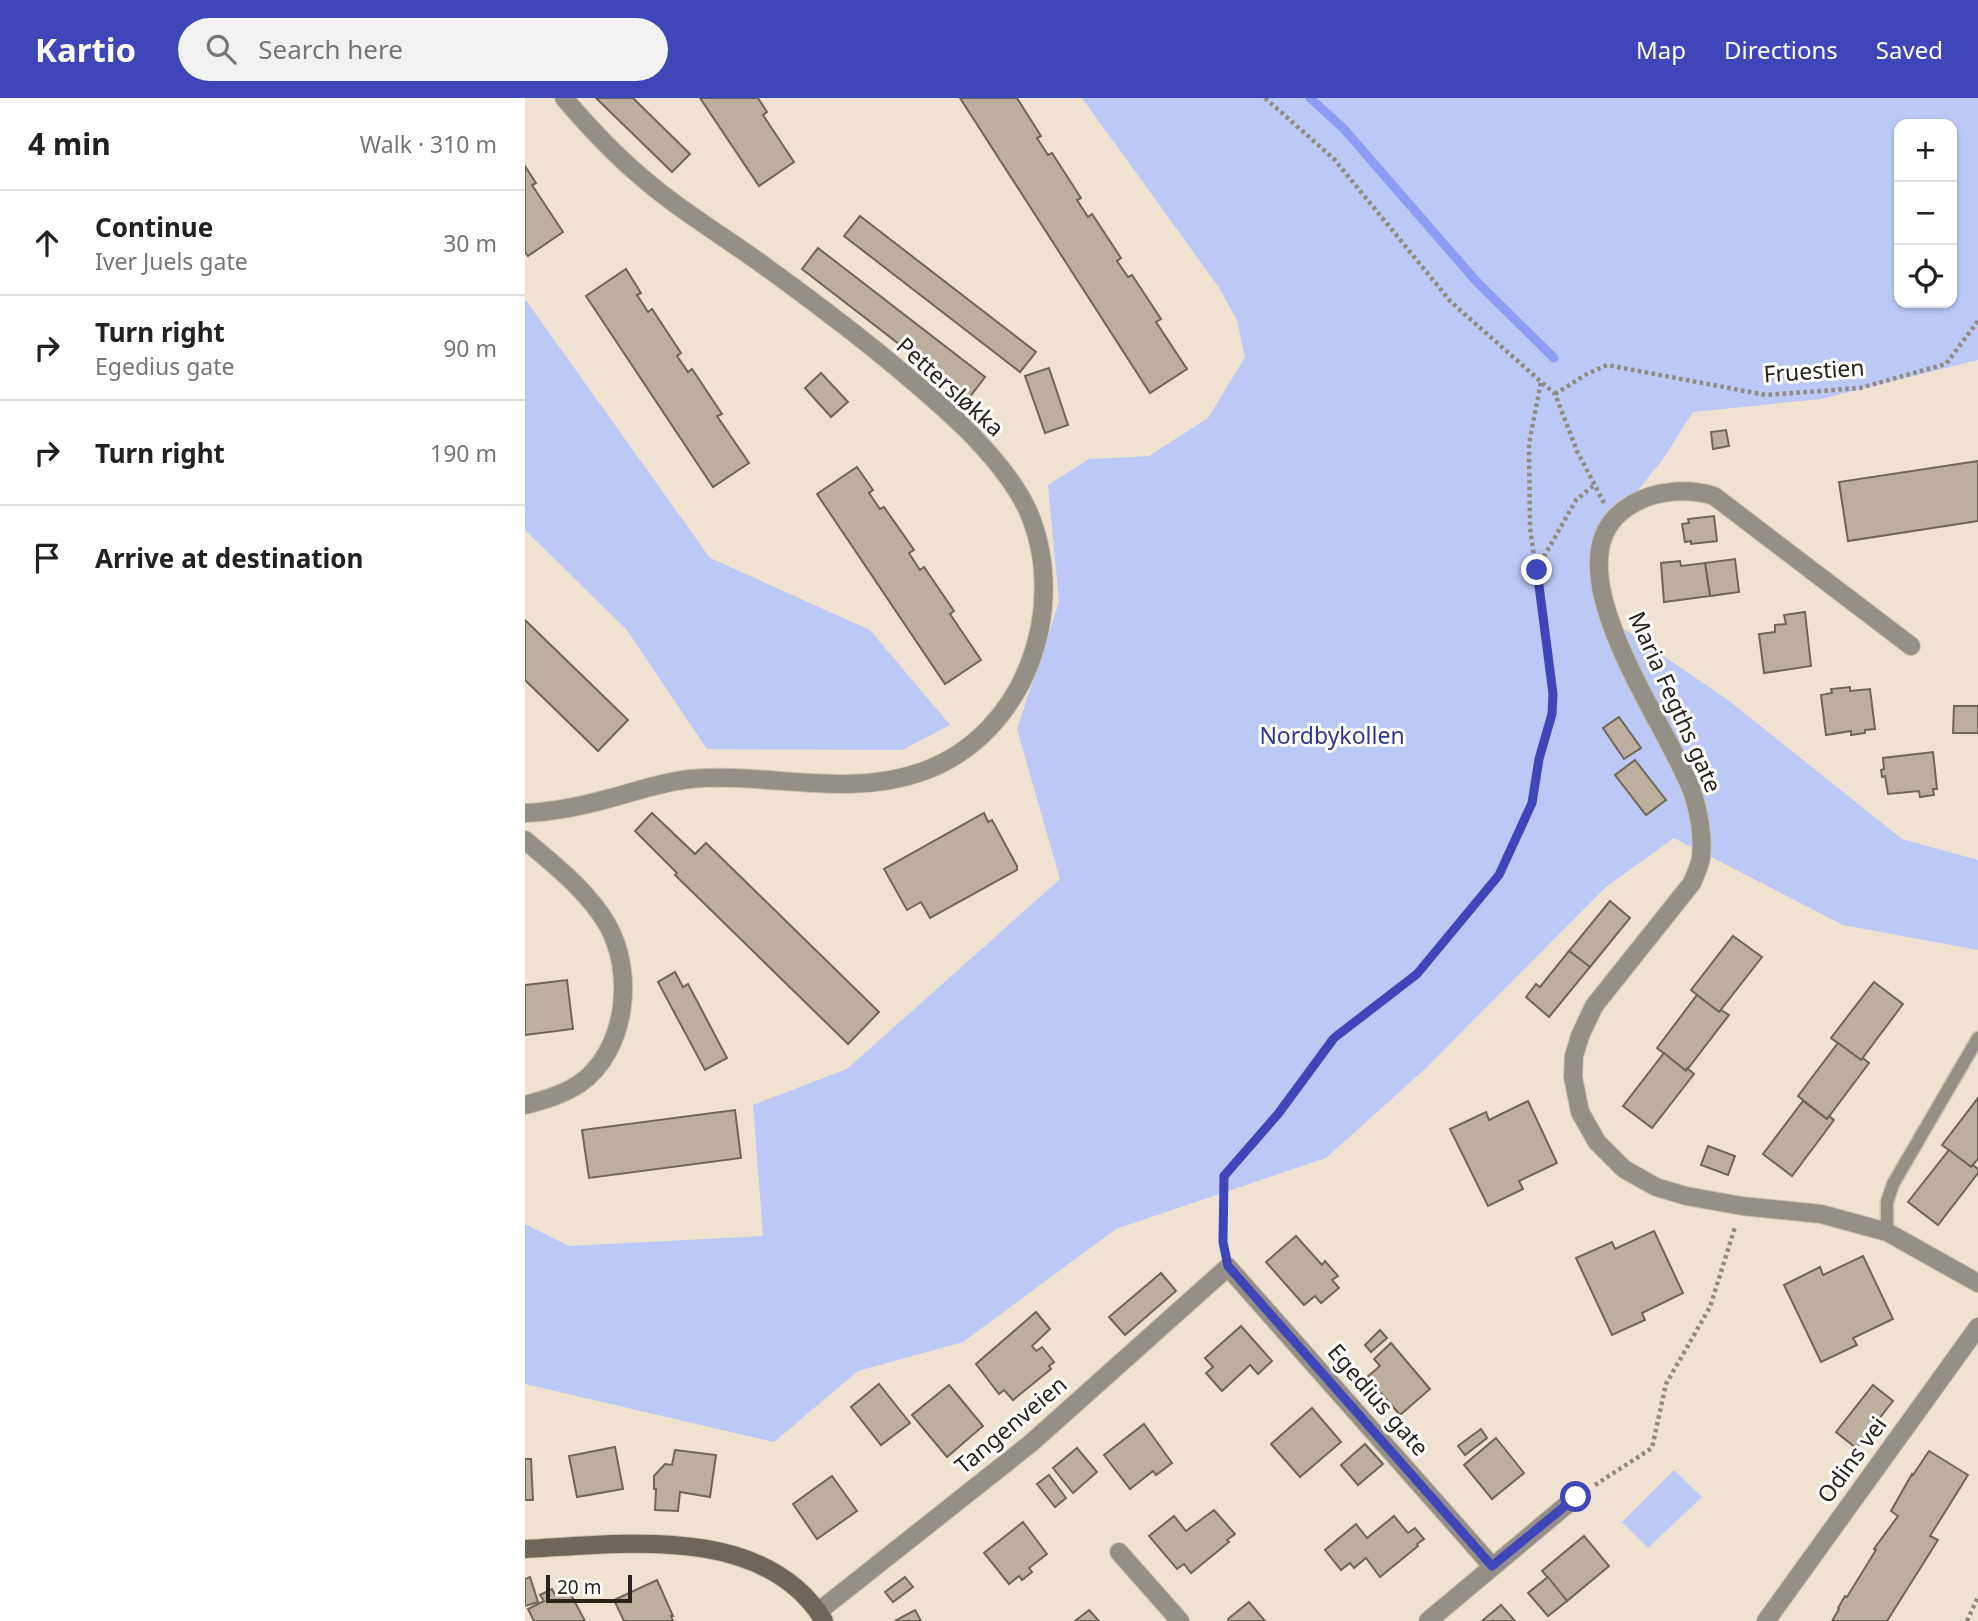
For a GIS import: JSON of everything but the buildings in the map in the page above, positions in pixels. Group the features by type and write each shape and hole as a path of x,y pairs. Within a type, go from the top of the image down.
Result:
{"main road":[{"path":"525,1549 659,1543 727,1553 780,1577 802,1594 822,1616"}],"street":[{"name":"Pettersløkka","path":"525,813 551,812 581,806 652,786 691,779 730,778 846,784 892,780 925,771 961,753 990,728 1013,699 1033,658 1042,624 1045,583 1040,548 1028,511 1010,481 970,434 911,380 792,287 639,175 564,98"},
{"path":"1613,518 1637,501 1660,494 1699,491 1714,496 1912,646"},
{"name":"Maria Fegths gate","path":"1613,518 1603,534 1599,558 1603,592 1625,657 1693,794 1700,825 1701,858 1692,883 1594,1006 1574,1056 1573,1077 1580,1112 1597,1142 1624,1169 1656,1187 1686,1196 1742,1206 1821,1214 1887,1232 1978,1283"},
{"path":"525,840 588,897 605,921 620,959 623,986 621,1017 611,1045 597,1068 580,1083 553,1098 525,1105"},
{"name":"Egedius gate","path":"1228,1266 1492,1566"},
{"name":"Tangenveien","path":"822,1616 1030,1444 1228,1266"},
{"name":"Odins vei","path":"1766,1621 1978,1327"},
{"path":"1428,1621 1576,1497"},
{"path":"1119,1552 1180,1621"}],"lane":[{"path":"1887,1232 1887,1202 1893,1184 1978,1038"}],"path":[{"path":"1265,98 1334,159 1451,302 1555,394 1593,486 1613,518"},
{"name":"Fruestien","path":"1555,394 1607,365 1766,395 1860,388 1946,364 1978,321"},
{"path":"1228,1266 1223,1242 1224,1176 1278,1114 1334,1038 1417,974 1499,875 1532,803 1539,759 1552,714 1553,694 1530,527 1529,444 1541,382"},
{"path":"1537,570 1569,510 1576,500 1593,486"},
{"path":"1576,1497 1652,1448 1666,1384 1710,1307 1742,1206"},
{"path":"1966,1621 1978,1597"}],"green space":[{"name":"Nordbykollen","path":"1082,98 1978,98 1978,360 1821,399 1693,412 1663,459 1603,534 1611,620 1728,700 1902,839 1978,860 1978,950 1843,925 1674,838 1606,887 1425,1069 1326,1158 1116,1229 963,1342 858,1371 774,1442 525,1384 525,1224 569,1246 763,1236 753,1105 847,1069 1060,879 1017,729 1059,602 1048,485 1089,459 1149,456 1208,418 1245,357 1237,320 1218,286"},
{"path":"525,299 710,558 870,630 950,725 902,750 707,749 627,630 525,530"},
{"path":"1674,1470 1702,1497 1648,1548 1622,1522"}],"waterway":[{"path":"1310,98 1344,129 1476,281 1554,358"}],"route":[{"path":"1537,570 1553,694 1552,714 1539,759 1532,803 1517,838 1499,875 1417,974 1334,1038 1278,1114 1224,1176 1223,1242 1228,1266 1492,1566 1576,1497"}]}
